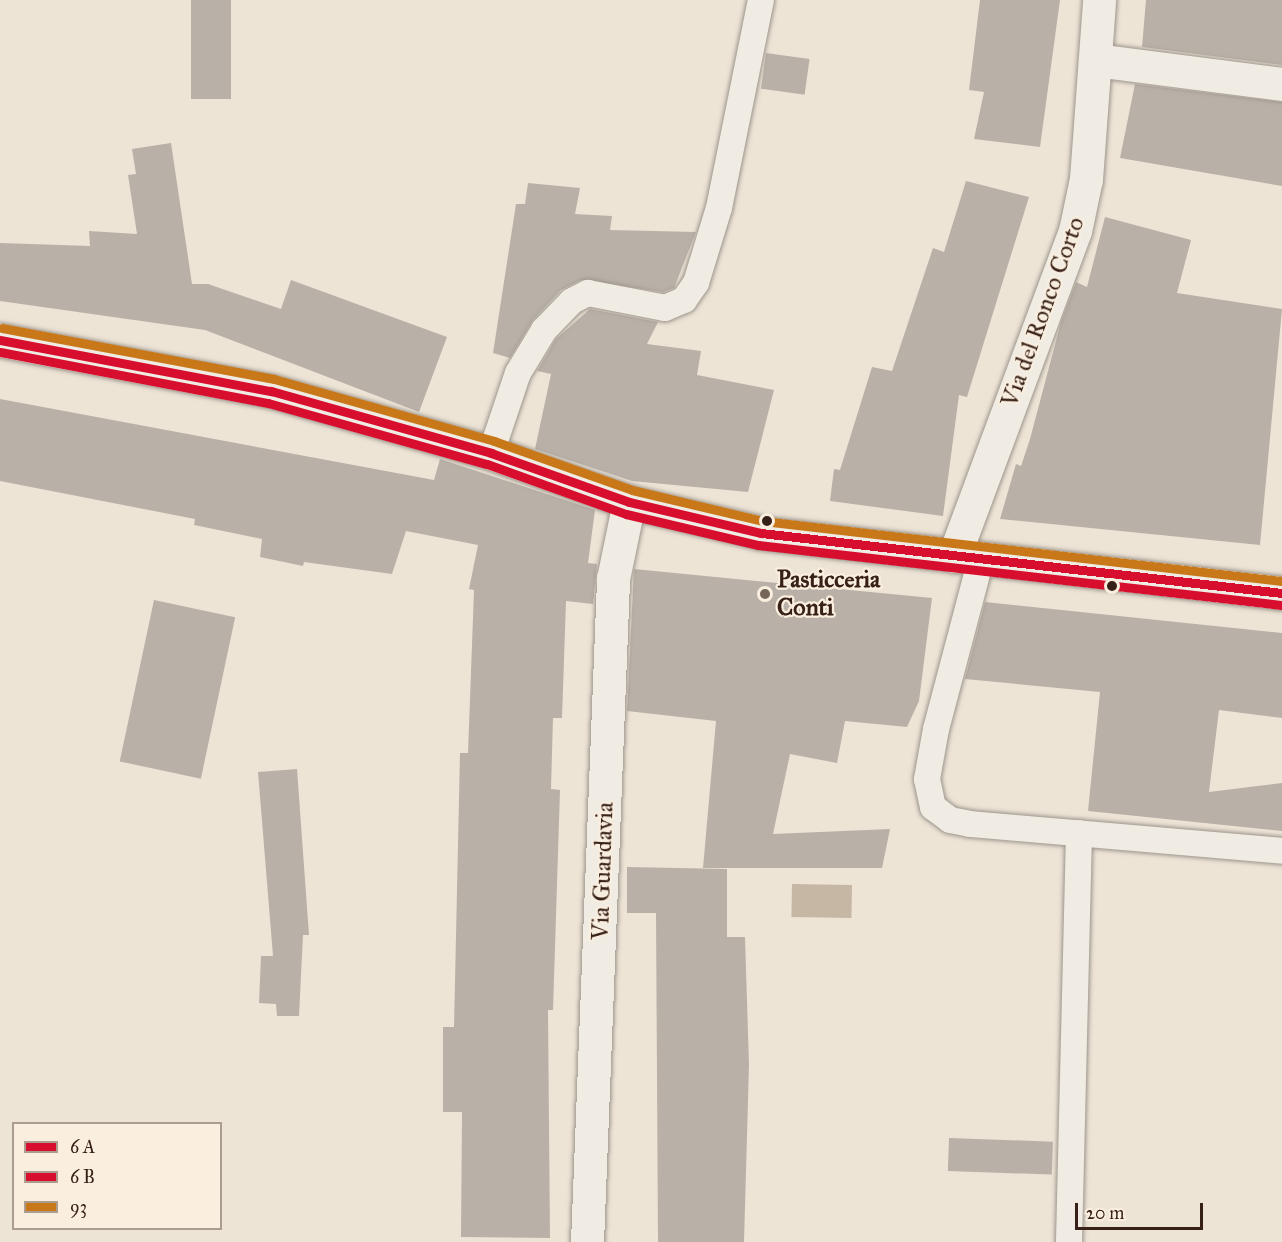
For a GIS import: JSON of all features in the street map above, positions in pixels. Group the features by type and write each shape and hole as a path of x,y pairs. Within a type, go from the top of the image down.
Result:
{"street":[{"name":"Via del Ronco Corto","path":"967,558 1076,231 1095,60 1099,0"},
{"path":"1095,60 1282,84"},
{"path":"0,339 271,391 491,453 629,502 760,533 1282,593"},
{"name":"Via Guardavia","path":"587,1242 613,579 629,502"}],"lane":[{"path":"491,453 518,373 544,330 572,301 588,293 665,308 684,300 696,283 719,208 761,0"},
{"path":"967,558 927,779 933,807 951,820 970,824 1282,851"},
{"path":"1069,1242 1079,832"}],"shaded area":[{"path":"792,884 852,885 851,918 791,917"}],"building":[{"path":"191,0 231,0 231,99 191,99"},
{"path":"980,0 1060,0 1040,147 974,139 984,92 969,90"},
{"path":"1146,0 1282,0 1282,65 1142,47"},
{"path":"766,53 810,59 805,95 761,89"},
{"path":"1135,84 1282,102 1282,186 1120,158"},
{"path":"171,143 192,284 208,284 281,309 291,280 447,337 419,412 205,330 0,301 0,243 90,246 89,231 137,234 128,175 136,174 132,149"},
{"path":"966,181 1029,197 967,397 959,395 943,516 830,501 834,469 840,470 872,367 892,371 933,248 944,252"},
{"path":"528,183 580,188 575,214 612,216 610,230 696,232 674,288 663,292 581,280 561,290 533,320 510,358 493,353 516,204 525,204"},
{"path":"1105,217 1191,240 1177,293 1282,309 1260,545 1000,519 1016,464 1021,466 1030,439 1061,322 1076,282 1087,287"},
{"path":"590,309 658,322 647,344 701,351 697,375 774,390 748,492 632,481 535,449 551,374 537,371 556,339"},
{"path":"0,399 434,480 440,459 595,510 588,563 597,564 593,604 566,601 562,718 553,718 551,789 560,790 553,1010 548,1010 550,1238 461,1237 462,1112 443,1112 443,1027 454,1027 460,753 468,753 474,590 469,589 478,545 406,531 392,574 304,562 303,566 260,557 262,539 194,525 195,519 0,481"},
{"path":"634,569 932,598 919,701 907,727 845,721 837,763 790,754 773,834 890,829 882,868 703,868 716,721 627,711"},
{"path":"154,600 235,617 201,779 120,761"},
{"path":"985,602 1282,633 1282,718 1219,710 1209,792 1282,783 1282,831 1088,811 1100,692 965,679"},
{"path":"297,769 309,935 303,935 299,1016 277,1016 276,1004 259,1003 261,956 273,956 258,772"},
{"path":"627,867 727,869 727,937 745,937 749,1065 744,1242 658,1242 656,913 627,913"},
{"path":"949,1138 1053,1142 1052,1175 948,1171"}],"transit line":[{"name":"93","path":"2,328 274,379 494,441 632,490 763,521 1282,581"},
{"path":"0,340 271,391 491,453 629,502 761,533 1282,593"},
{"path":"0,352 268,403 487,464 626,514 758,545 1281,605"}],"place":[{"name":"Pasticceria Conti","path":"765,594"}]}
